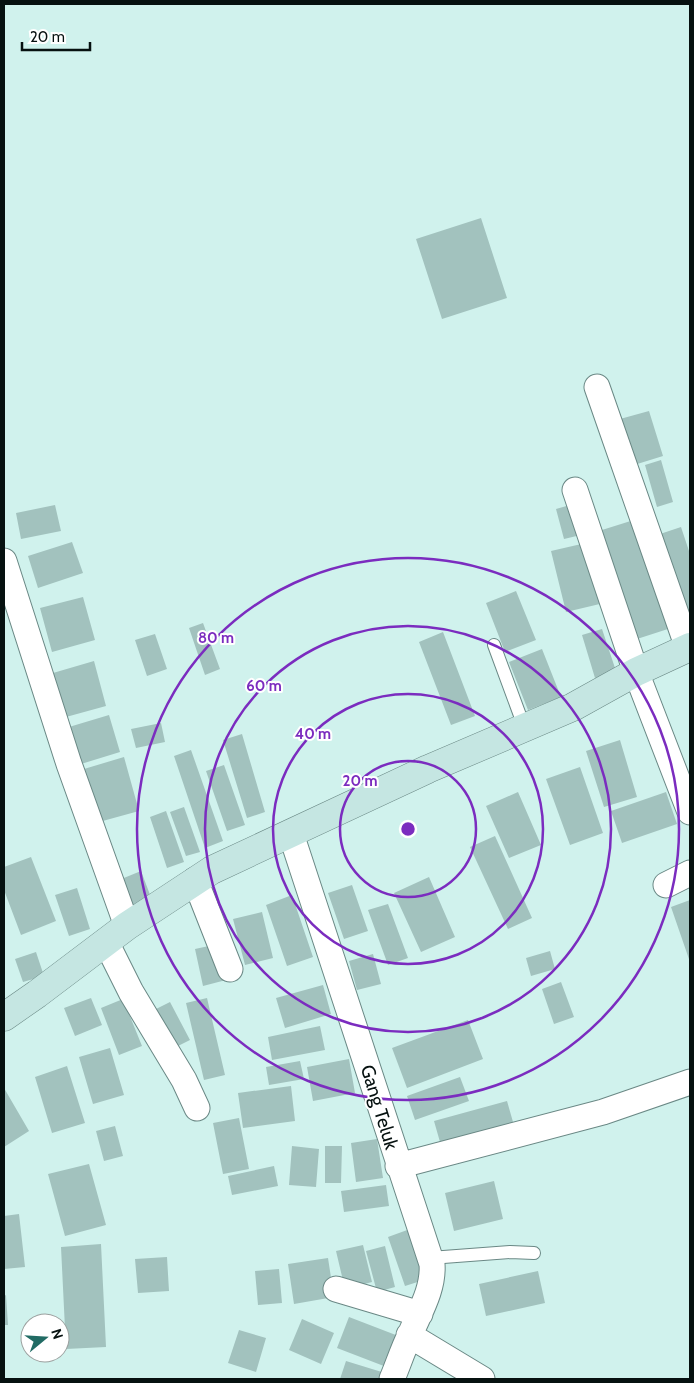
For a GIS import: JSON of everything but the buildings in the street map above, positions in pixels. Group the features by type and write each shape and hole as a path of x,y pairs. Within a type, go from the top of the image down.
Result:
{"main road":[{"path":"4,1017 127,926 212,870 428,769 573,707 636,672 689,648"}],"street":[{"path":"596,387 689,648"},
{"path":"575,490 636,672 690,812"},
{"path":"4,561 69,764 127,926"},
{"name":"Gang Teluk","path":"291,834 398,1166 430,1258 431,1283 392,1379"},
{"path":"666,886 690,873"},
{"path":"196,880 230,969"},
{"path":"106,942 131,992 184,1080 198,1108"},
{"path":"398,1166 603,1112 690,1082"},
{"path":"336,1289 415,1325 482,1379"}],"lane":[{"path":"494,645 525,729"},
{"path":"430,1258 510,1252 534,1253"}]}
